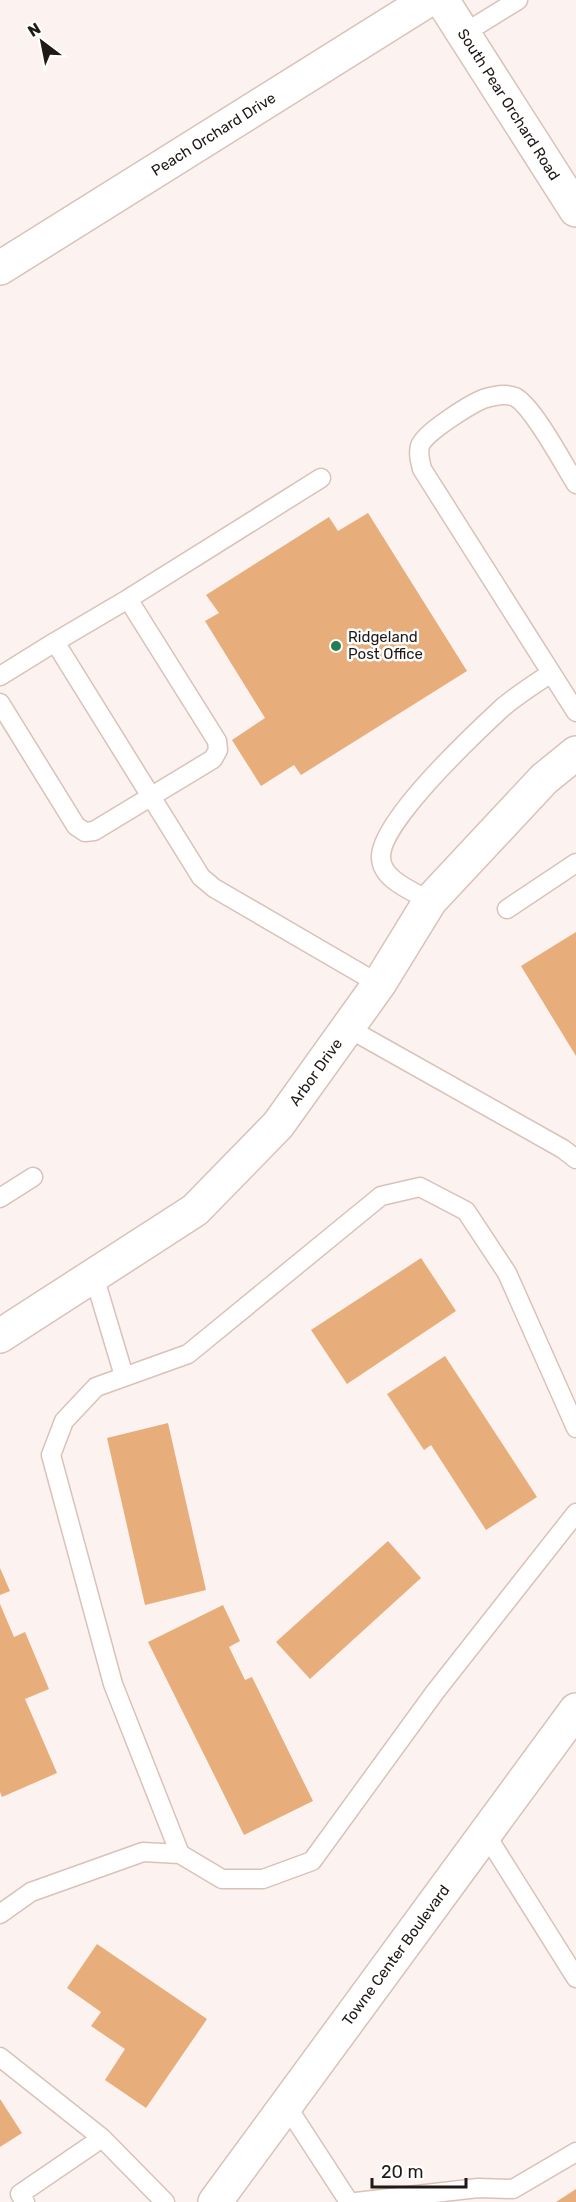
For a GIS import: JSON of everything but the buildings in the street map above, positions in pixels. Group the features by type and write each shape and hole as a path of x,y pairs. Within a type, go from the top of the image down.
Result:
{"street":[{"name":"Peach Orchard Drive","path":"0,268 428,0"},
{"name":"South Pear Orchard Road","path":"442,0 576,210"},
{"name":"Arbor Drive","path":"0,1336 195,1210 278,1125 379,984 430,901 544,779 576,753"},
{"name":"Towne Center Boulevard","path":"215,2202 576,1710"}],"lane":[{"path":"463,34 518,0"},
{"path":"576,484 531,412 515,397 498,395 482,400 431,431 421,444 419,456 422,469 576,712"},
{"path":"0,676 321,478"},
{"path":"0,703 76,826 85,832 94,831 213,759 218,750 217,741 128,599"},
{"path":"55,642 201,877 214,888 379,984"},
{"path":"430,901 396,882 386,871 381,858 389,832 424,786 504,707 551,673"},
{"path":"507,909 576,863"},
{"path":"348,1028 572,1150"},
{"path":"0,1198 33,1177"},
{"path":"180,1854 113,1684 51,1455 64,1421 96,1387 188,1354 381,1196 420,1188 466,1211 507,1273 576,1428"},
{"path":"94,1276 124,1376"},
{"path":"0,1914 31,1892 143,1852 180,1854 222,1879 263,1879 312,1861 435,1692 576,1513"},
{"path":"485,1833 576,1978"},
{"path":"0,2057 102,2138 165,2202"},
{"path":"286,2106 349,2202"},
{"path":"25,2202 20,2194 102,2138"},
{"path":"356,2202 483,2195 513,2188 576,2152"}],"place":[{"name":"Ridgeland Post Office","path":"336,646"}]}
